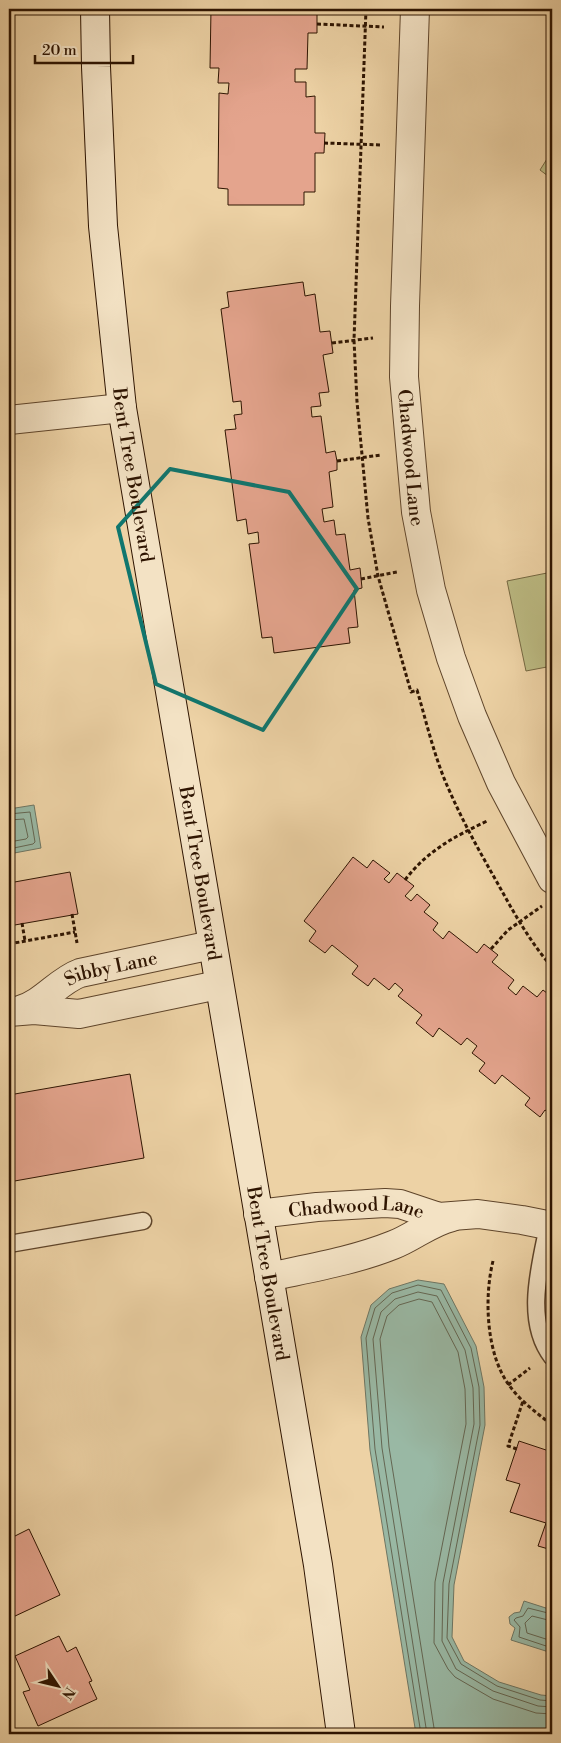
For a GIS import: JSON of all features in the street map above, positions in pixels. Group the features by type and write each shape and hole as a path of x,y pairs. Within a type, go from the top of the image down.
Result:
{"street":[{"name":"Bent Tree Boulevard","path":"96,9 96,67 103,226 122,408 168,673 218,985 318,1566 341,1734"},
{"name":"Chadwood Lane","path":"414,18 404,377 416,512 431,590 457,675 472,716 549,892"},
{"path":"9,420 122,408"},
{"name":"Sibby Lane","path":"14,1011 42,1000 80,973 212,945"},
{"name":"Sibby Lane","path":"14,1011 34,1010 79,1014 218,985"},
{"name":"Chadwood Lane","path":"258,1214 317,1207 385,1203 400,1204 439,1218 485,1215 550,1226"},
{"name":"Chadwood Lane","path":"268,1277 361,1256 401,1242 439,1220 452,1217"}],"lane":[{"path":"9,1244 143,1221"},
{"path":"550,1226 542,1258 536,1299 540,1334 552,1357"}],"path":[{"path":"317,24 414,18"},
{"path":"324,143 410,147"},
{"path":"332,343 404,336"},
{"path":"337,461 411,451"},
{"path":"361,579 426,565"},
{"path":"405,880 427,855 447,841 513,807"},
{"path":"491,949 508,930 549,892"},
{"path":"22,924 25,942"},
{"path":"9,944 75,932"},
{"path":"493,1261 489,1278 488,1315 494,1349 501,1372 508,1385 523,1401 552,1424"},
{"path":"516,1449 508,1446 523,1401"}],"highlighted area":[{"path":"170,469 289,492 357,589 263,730 156,684 118,527"}],"shaded area":[{"path":"552,151 552,179 540,170"},
{"path":"552,572 552,666 526,671 507,581"}],"water":[{"path":"34,805 41,848 9,854 9,809"},
{"path":"418,1280 444,1284 476,1346 484,1387 485,1425 454,1585 452,1637 464,1661 499,1682 541,1695 552,1696 552,1734 416,1734 370,1450 361,1337 371,1305 389,1289"},
{"path":"524,1601 552,1610 552,1653 511,1640 515,1628 510,1624 509,1617 514,1613 520,1612"}],"building":[{"path":"211,9 308,9 308,14 317,14 317,33 308,33 307,69 295,69 295,82 306,82 306,97 315,96 315,133 325,133 324,153 315,153 315,192 304,192 304,205 228,205 228,189 218,188 219,93 228,94 229,83 218,83 219,68 210,68"},
{"path":"303,282 305,296 315,294 320,332 330,331 333,353 323,355 329,392 319,393 321,406 311,407 312,417 321,416 326,453 335,451 337,461 337,470 329,472 333,507 322,509 324,522 334,520 336,535 345,534 350,570 360,568 362,588 354,590 358,627 348,628 350,643 274,653 272,637 262,638 249,544 259,543 258,532 248,534 246,519 237,521 225,430 236,429 234,415 242,414 241,401 233,402 221,309 229,307 227,292"},
{"path":"353,857 367,868 373,860 390,873 384,879 389,883 397,873 414,886 405,896 411,901 417,894 430,905 424,912 438,923 433,930 443,939 449,931 477,953 484,944 498,955 492,962 514,980 508,988 516,995 523,986 537,997 543,990 552,997 552,1115 545,1110 540,1117 525,1105 530,1098 502,1075 495,1084 479,1071 485,1063 472,1053 477,1046 467,1038 461,1045 439,1028 433,1037 416,1023 422,1015 398,996 403,990 395,983 389,990 374,978 368,986 352,974 358,966 332,945 325,953 309,941 316,931 304,921"},
{"path":"70,872 78,914 9,926 9,883"},
{"path":"130,1074 144,1158 9,1182 9,1095"},
{"path":"519,1441 552,1452 552,1550 538,1546 546,1523 510,1512 520,1484 506,1480"},
{"path":"29,1529 60,1595 13,1617 9,1607 9,1539"},
{"path":"59,1636 67,1652 76,1647 92,1681 89,1682 97,1699 38,1726 23,1692 30,1690 15,1656"}]}
